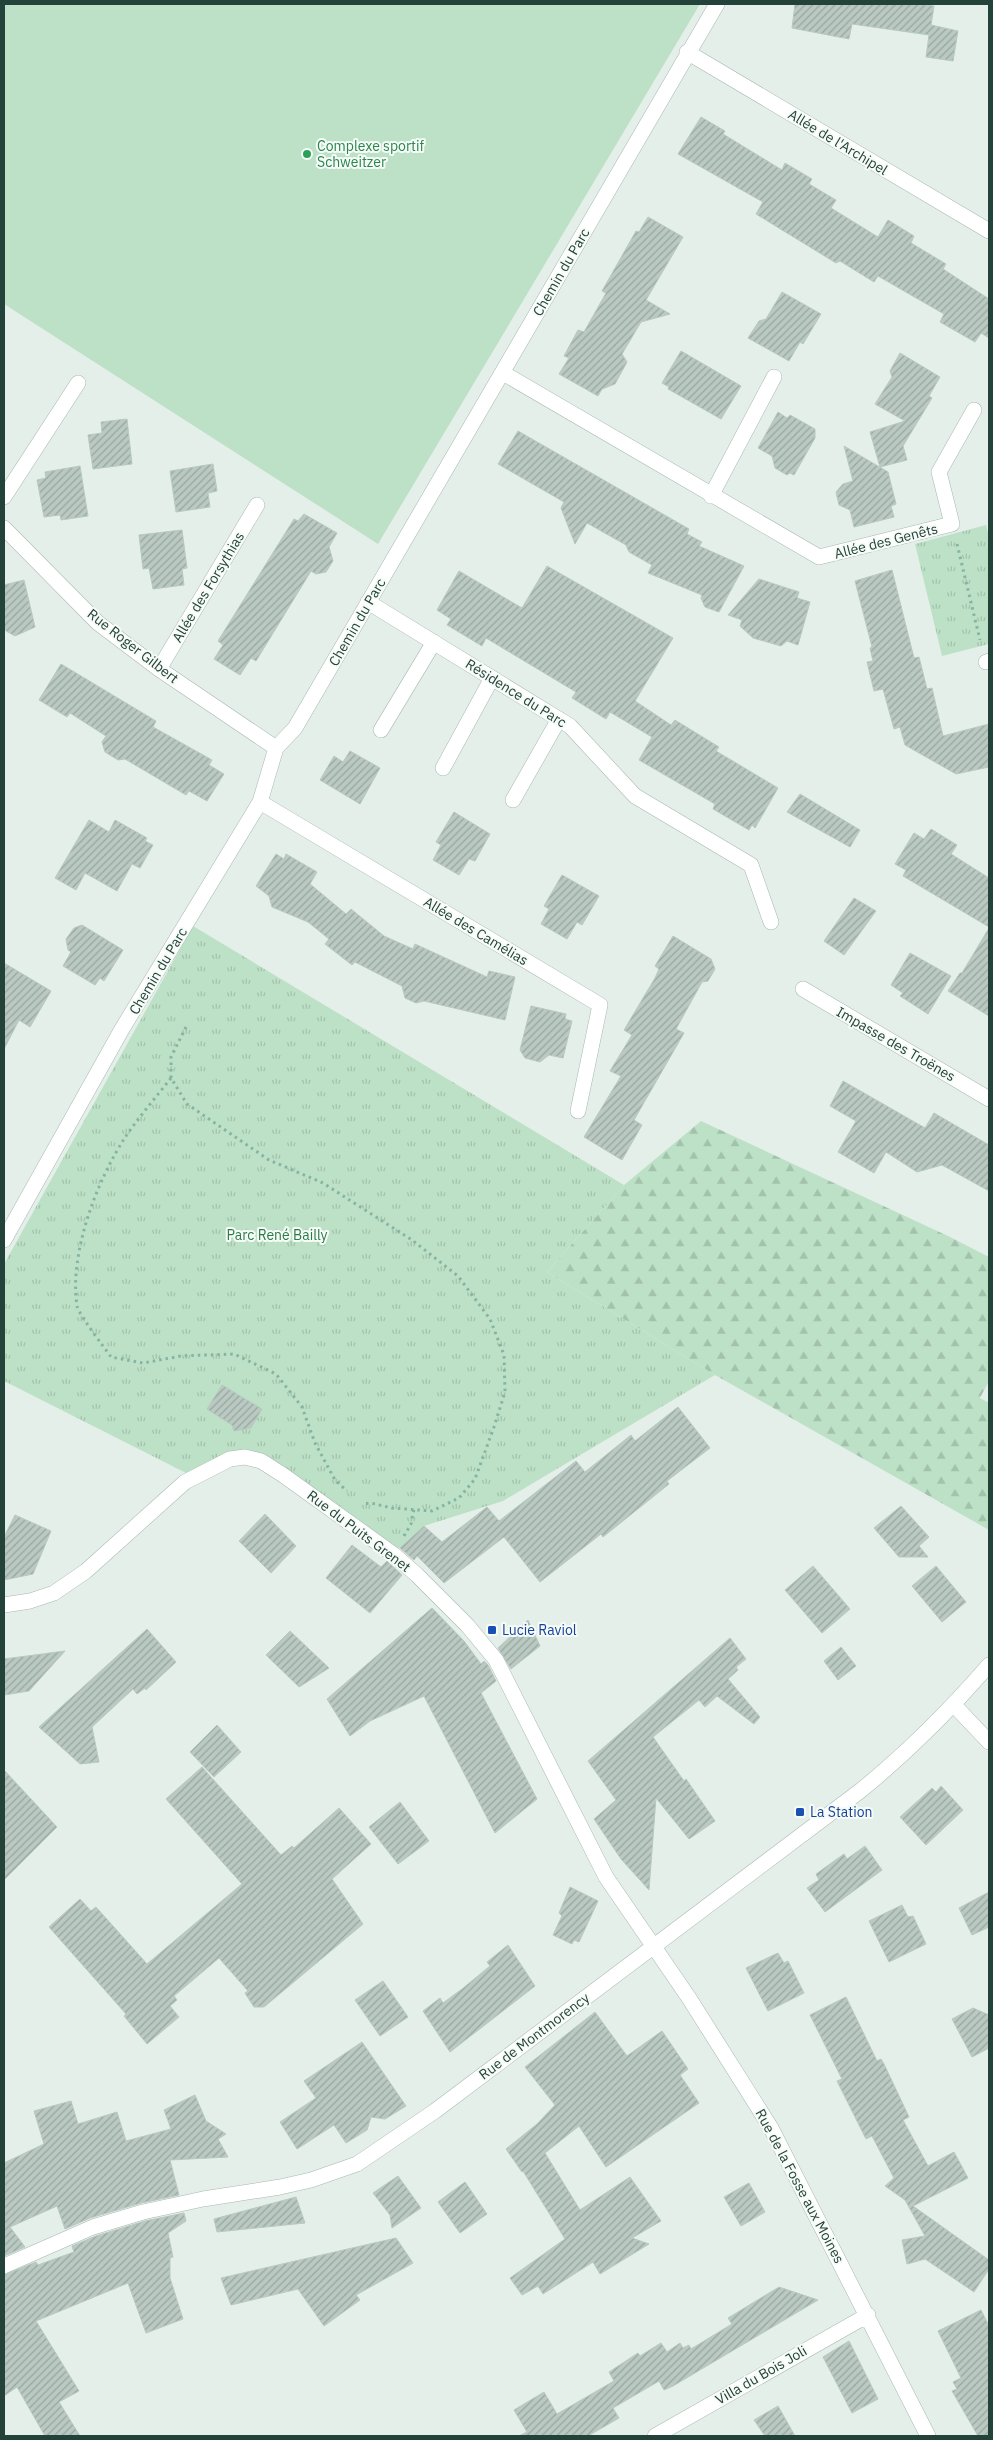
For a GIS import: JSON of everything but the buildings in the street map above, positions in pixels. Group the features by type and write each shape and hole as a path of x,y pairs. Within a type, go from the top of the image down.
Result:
{"street":[{"name":"Chemin du Parc","path":"4,1240 122,1029 260,802 276,748 295,728 717,4"},
{"name":"Allée de l'Archipel","path":"688,52 989,231"},
{"name":"Allée des Genêts","path":"503,373 711,496 819,557 952,524 940,472 974,410"},
{"path":"711,496 774,377"},
{"path":"4,496 78,383"},
{"name":"Allée des Forsythias","path":"159,669 257,505"},
{"name":"Rue Roger Gilbert","path":"4,528 98,623 159,669 276,748"},
{"name":"Résidence du Parc","path":"368,602 570,726 635,796 751,865 772,922"},
{"path":"382,730 434,642"},
{"path":"443,768 492,678"},
{"path":"513,800 559,719"},
{"name":"Allée des Camélias","path":"260,802 600,1005 578,1111"},
{"name":"Impasse des Troënes","path":"803,989 989,1099"},
{"name":"Rue du Puits Grenet","path":"4,1605 30,1601 54,1593 86,1571 185,1482 211,1467 230,1459 245,1457 260,1461 284,1475 393,1554 467,1624 485,1646 496,1660 514,1694 606,1877 653,1947"},
{"name":"Rue de Montmorency","path":"4,2266 93,2227 143,2212 203,2199 280,2187 310,2180 357,2164 435,2111 881,1774 954,1705 989,1666"},
{"path":"954,1705 989,1742"},
{"name":"Rue de la Fosse aux Moines","path":"653,1947 689,1998 771,2128 928,2436"},
{"name":"Villa du Bois Joli","path":"656,2436 868,2315"}],"path":[{"path":"952,524 987,661"},
{"path":"186,1027 171,1056 171,1078 187,1104 269,1160 323,1183 412,1240 458,1276 490,1318 504,1355 505,1392 475,1480 459,1498 432,1511 392,1508 371,1503 362,1504 355,1510"},
{"path":"171,1078 126,1137 101,1185 85,1226 77,1270 77,1308 111,1357 143,1364 181,1356 234,1354 276,1374 302,1408 315,1443 335,1480 349,1492"},
{"path":"356,1498 362,1504"}],"green space":[{"name":"Complexe sportif Schweitzer","path":"4,4 700,4 378,544 4,304"},
{"path":"986,525 989,537 989,644 942,656 915,544"},
{"name":"Parc René Bailly","path":"193,926 624,1185 547,1272 715,1375 503,1501 424,1526 393,1554 280,1469 230,1459 186,1473 4,1381 4,1264"},
{"path":"701,1121 989,1257 989,1381 980,1398 989,1403 989,1530 715,1375 547,1272 624,1185"}],"place":[{"name":"Complexe sportif Schweitzer","path":"307,154"},
{"name":"Lucie Raviol","path":"492,1630"},
{"name":"La Station","path":"800,1812"}]}
